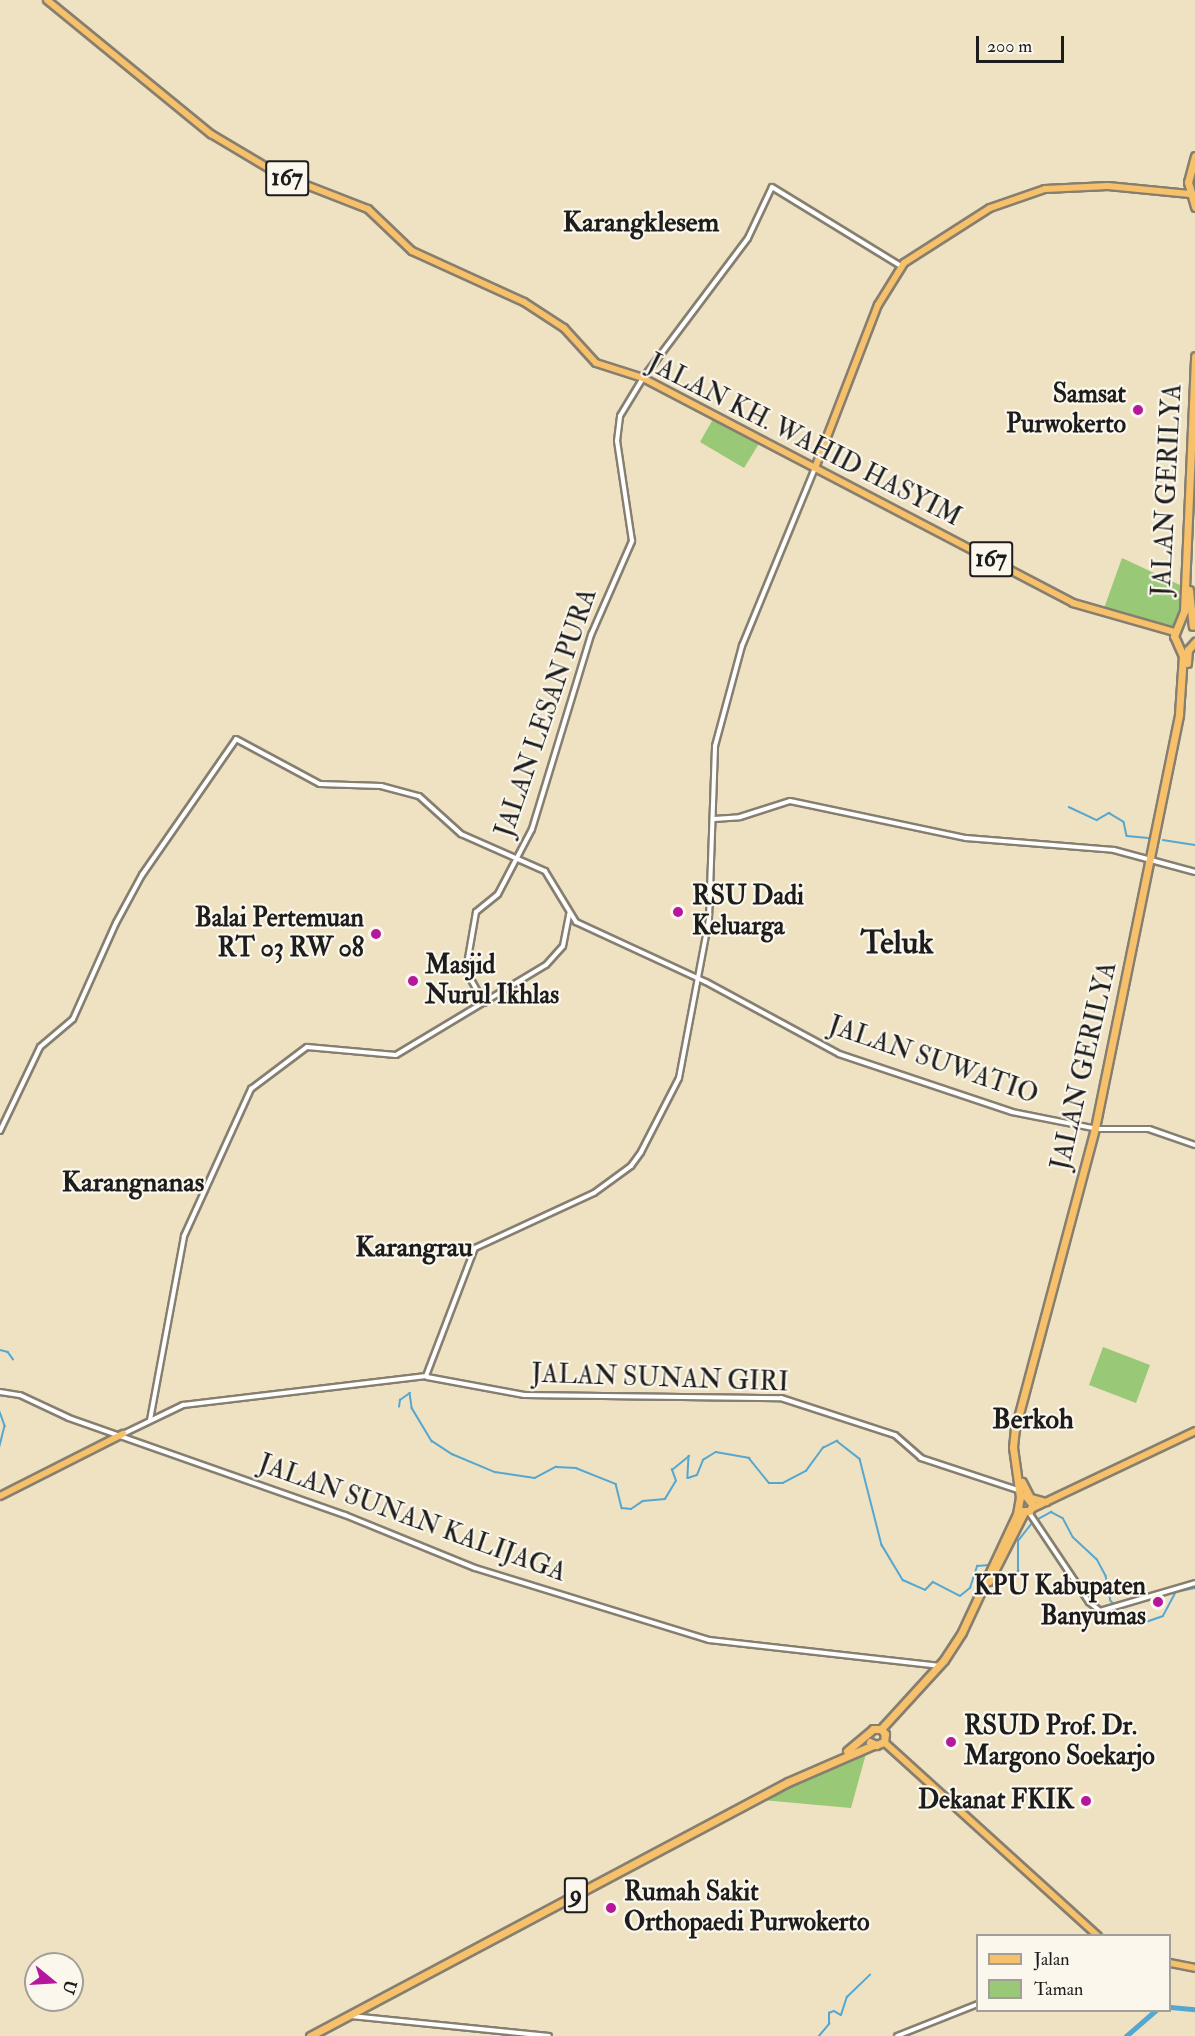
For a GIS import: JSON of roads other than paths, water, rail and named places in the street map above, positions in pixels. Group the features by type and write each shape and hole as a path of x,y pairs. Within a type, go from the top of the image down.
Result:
{"highway":[{"path":"1194,195 1188,180 1195,156"},
{"path":"1195,170 1192,182 1195,207"},
{"name":"JALAN GERILYA","path":"1194,627 1189,610 1189,559 1195,356"},
{"name":"JALAN GERILYA","path":"1193,454 1195,439"},
{"name":"JALAN GERILYA","path":"1179,625 1184,611 1189,559"},
{"path":"1174,632 1179,625 1194,627"},
{"name":"JALAN GERILYA","path":"1174,632 1183,656 1181,709"},
{"path":"1176,642 1183,646 1194,643"},
{"name":"JALAN GERILYA","path":"1020,1417 1107,1082 1166,791 1181,709 1187,655 1194,643"},
{"path":"1020,1417 1013,1447 1020,1494 1025,1510"},
{"path":"1020,1417 1016,1443 1023,1486 1030,1497"},
{"path":"1020,1494 1030,1497"},
{"path":"843,1755 884,1742 883,1731 939,1666 962,1632 998,1555 1025,1510 1030,1497"},
{"path":"883,1731 951,1656 998,1555"},
{"path":"843,1755 873,1729 883,1731"},
{"path":"869,1734 873,1744"},
{"name":"9","path":"309,2036 843,1755"}],"main road":[{"name":"JALAN KH. WAHID HASYIM","path":"47,0 170,104 232,148 278,174 368,209 413,252 524,302 559,324 595,362 643,378 1074,603 1174,632"},
{"path":"815,468 878,305 901,266 990,208 1045,189 1108,186 1194,195"},
{"path":"1025,1510 1195,1431"},
{"path":"0,1496 123,1434"},
{"path":"1030,1497 1046,1502"},
{"path":"884,1742 1097,1934"},
{"path":"1171,1963 1195,1968"}],"street":[{"name":"JALAN LESAN PURA","path":"484,1003 466,970 476,912 498,894 532,829 591,635 633,539 617,426 643,378 748,238 772,187 901,266"},
{"path":"426,1376 474,1248 594,1193 631,1166 641,1152 679,1078 712,896 714,819 712,756 742,646 815,468"},
{"path":"0,1131 40,1047 73,1019 116,923 142,875 232,741 240,740 320,784 381,786 419,796 461,834 545,871 569,914 576,922 566,926"},
{"path":"714,819 740,817 790,801 966,838 1114,850 1195,872"},
{"path":"150,1421 184,1236 247,1094 307,1047 396,1055 555,958 563,946 569,914"},
{"name":"JALAN SUWATIO","path":"576,922 698,977 839,1054 1005,1110 1096,1130 1149,1129 1195,1145"},
{"name":"JALAN SUNAN GIRI","path":"123,1434 183,1405 426,1376 540,1396 781,1398 895,1435 921,1458 1020,1494"},
{"name":"JALAN SUNAN KALIJAGA","path":"0,1392 12,1392 69,1418 123,1434 367,1523 475,1568 709,1640 939,1666"},
{"path":"1025,1510 1036,1519 1089,1602 1100,1611 1195,1583"},
{"path":"897,2036 976,2005"},
{"path":"347,2016 549,2036"}],"waterway":[{"path":"1069,807 1097,820 1109,813 1124,822 1127,836 1151,838"},
{"path":"1163,840 1195,845"},
{"path":"0,1350 8,1352 13,1359"},
{"path":"399,1407 400,1400 410,1393 412,1408 432,1441 452,1454 495,1472 535,1478 556,1467 576,1468 616,1484 622,1508 631,1509 643,1501 665,1499 676,1481 672,1470 689,1456 688,1478 697,1475 703,1460 716,1452 749,1458 769,1483 783,1483 806,1471 823,1448 837,1441 860,1459 882,1545 903,1580 925,1590 933,1582 960,1596 970,1588 977,1566 989,1565"},
{"path":"0,1412 5,1426 0,1446"},
{"path":"997,1573 1007,1579 1018,1571 1018,1541 1033,1522 1051,1512 1063,1518 1073,1537 1097,1559 1106,1576 1111,1601 1129,1620 1143,1623 1163,1616 1176,1592 1195,1588"},
{"path":"819,2036 829,2024 829,2013 834,2011 841,2015 847,1997 870,1975"},
{"path":"1171,2007 1195,2009"},
{"path":"1126,2036 1154,2012"}],"place":[{"name":"Samsat Purwokerto","path":"1138,410"},
{"name":"RSU Dadi Keluarga","path":"678,912"},
{"name":"Balai Pertemuan RT 03 RW 08","path":"376,934"},
{"name":"Masjid Nurul Ikhlas","path":"413,981"},
{"name":"KPU Kabupaten Banyumas","path":"1158,1602"},
{"name":"RSUD Prof. Dr. Margono Soekarjo","path":"951,1742"},
{"name":"Dekanat FKIK","path":"1086,1801"},
{"name":"Rumah Sakit Orthopaedi Purwokerto","path":"611,1908"}],"district":[{"name":"Karangklesem","path":"641,223"},
{"name":"Teluk","path":"897,943"},
{"name":"Karangnanas","path":"133,1183"},
{"name":"Karangrau","path":"414,1248"},
{"name":"Berkoh","path":"1033,1420"}]}
